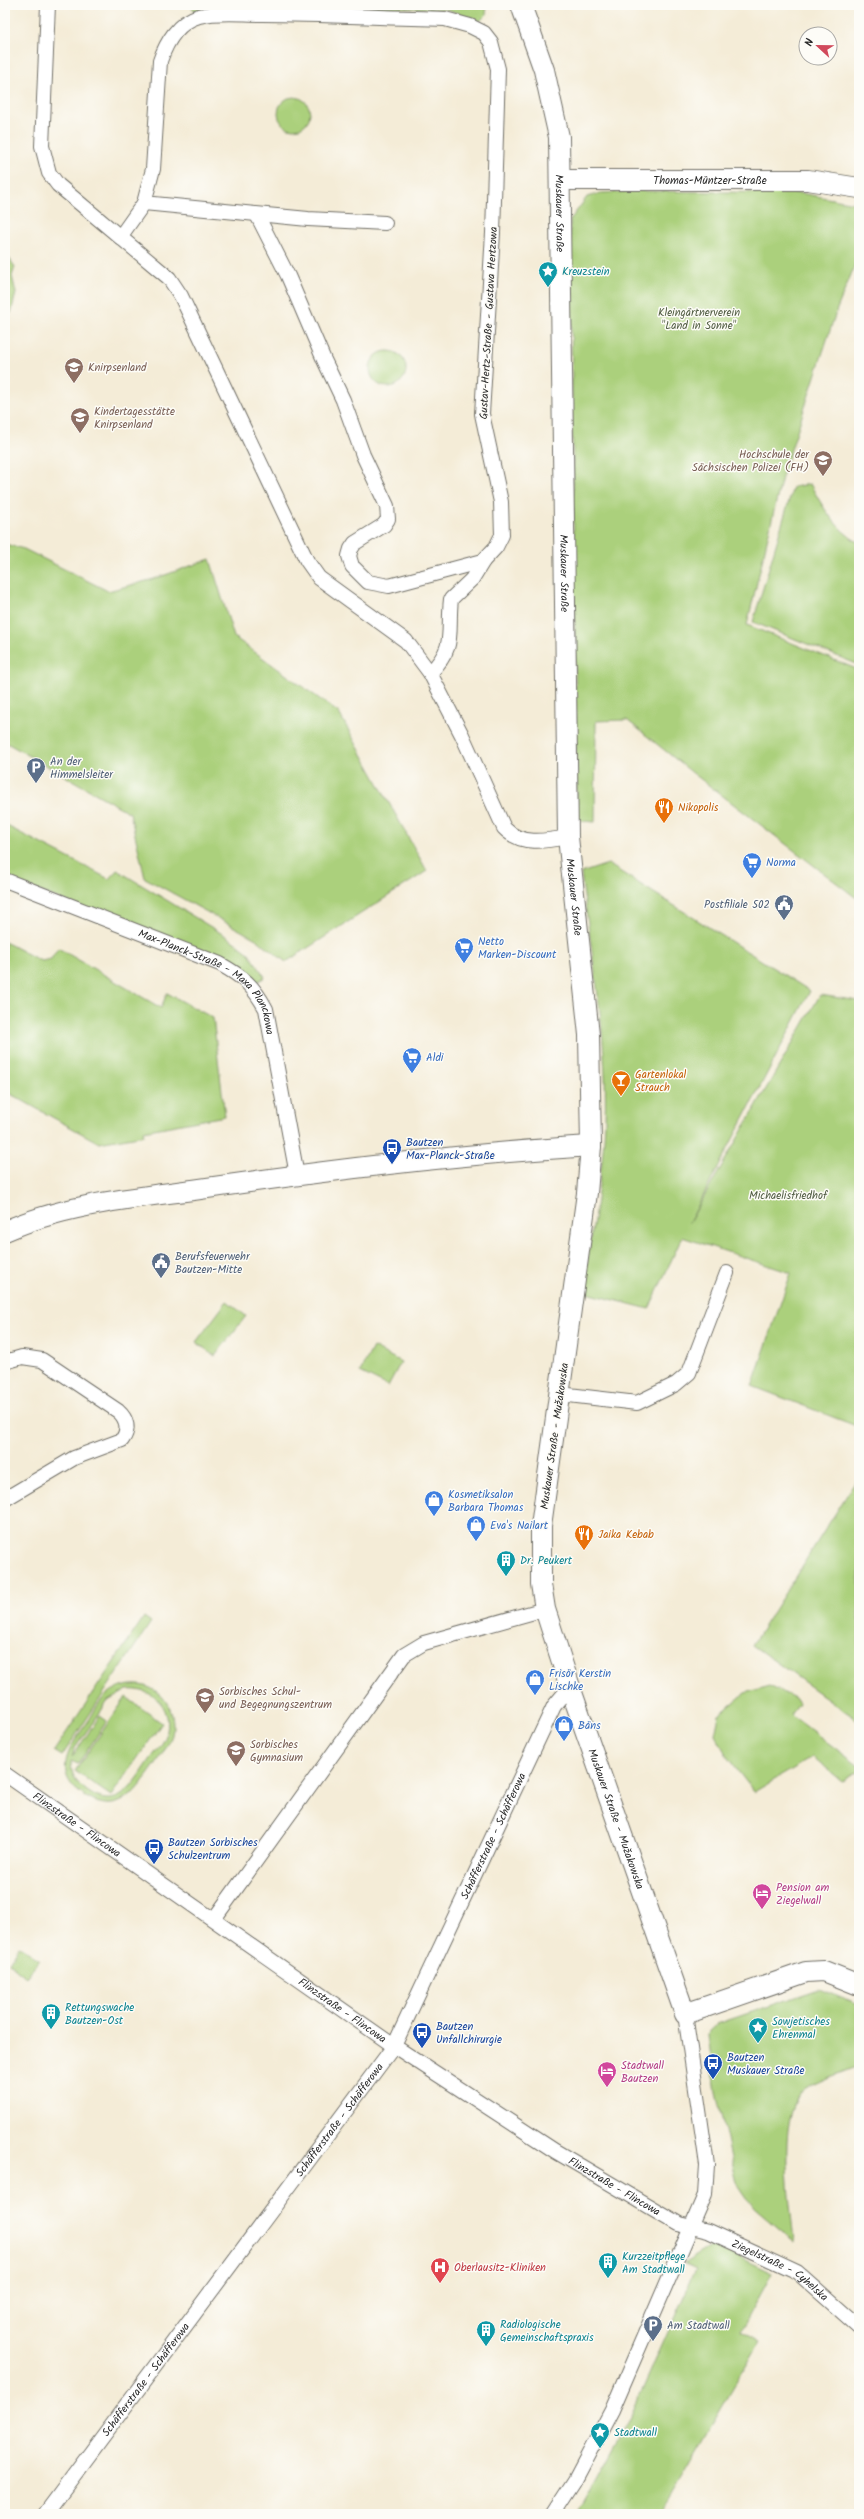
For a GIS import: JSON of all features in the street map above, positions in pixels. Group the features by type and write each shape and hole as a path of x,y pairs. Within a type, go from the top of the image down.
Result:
{"street":[{"path":"48,5 42,146 50,173 58,185 169,278 182,296 307,561 320,578 406,641 430,674 462,735 504,828 512,836 535,841 568,837"},
{"name":"Muskauer Straße","path":"521,5 544,70 559,138 568,837 589,1035 591,1146"},
{"name":"Gustav-Hertz-Straße - Gustava Hertzowa","path":"120,237 144,203 153,169 160,61 165,46 184,24 197,16 211,14 445,19 470,26 484,33 491,42 498,69 490,277 482,414 501,502 503,520 502,535 496,547 480,566 472,579 450,599 449,647 443,659 430,674"},
{"name":"Thomas-Müntzer-Straße","path":"560,180 808,180 859,188"},
{"path":"144,203 257,215 385,223"},
{"path":"257,215 288,276 343,400 363,455 387,506 388,519 384,525 355,543 351,548 349,556 352,566 368,582 389,586 480,566"},
{"name":"Max-Planck-Straße - Maxa Planckowa","path":"5,880 220,964 240,975 256,990 266,1009 297,1175"},
{"path":"5,1231 57,1214 112,1202 297,1175 591,1146"},
{"name":"Muskauer Straße - Mužakowska","path":"553,2514 575,2480 612,2410 693,2227 705,2195 707,2179 685,2014 570,1687 545,1609 541,1584 541,1526 560,1394 591,1146"},
{"path":"560,1394 637,1403 676,1384 689,1373 727,1273"},
{"path":"5,1362 22,1357 42,1360 118,1411 126,1421 126,1432 122,1440 74,1458 5,1499"},
{"path":"214,1920 404,1656 424,1643 545,1609"},
{"name":"Schäfferstraße - Schäfferowa","path":"45,2514 394,2046 554,1706 570,1687"},
{"name":"Flinzstraße - Flincowa","path":"5,1774 394,2046 554,2151 679,2224 693,2227"},
{"path":"685,2014 806,1972 824,1971 859,1985"},
{"name":"Ziegelstraße - Cyhelska","path":"693,2227 708,2231 797,2272 859,2327"}],"green space":[{"path":"191,5 226,5 194,11"},
{"path":"313,5 487,5 486,15 480,21 446,9"},
{"path":"291,97 297,97 307,104 310,113 309,119 303,126 297,129 291,129 281,122 278,116 278,110 285,100"},
{"name":"Kleingärtnerverein \"Land in Sonne\"","path":"639,191 800,193 859,204 859,255 837,309 782,477 747,625 859,670 859,900 694,774 627,720 596,721 595,822 581,821 577,817 570,220 587,197 601,193"},
{"path":"9,258 15,267 12,276 16,293 11,313 5,316 5,261"},
{"path":"388,351 398,354 403,359 406,369 403,379 398,384 388,387 378,384 373,379 370,369 373,359 378,354"},
{"path":"810,484 830,517 843,531 859,543 859,665 753,622 793,487"},
{"path":"5,544 24,549 108,591 154,579 210,559 234,637 339,713 427,871 286,962 256,939 145,878 130,813 5,742"},
{"path":"5,825 109,879 117,870 229,938 249,953 265,977 257,982 244,969 5,878"},
{"name":"Michaelisfriedhof","path":"608,864 810,991 689,1223 820,995 859,1001 859,1427 752,1386 791,1273 682,1237 649,1309 583,1292 600,1177 604,1139 605,1073 603,1039 595,972 581,873"},
{"path":"5,942 41,961 51,959 58,948 161,1008 167,993 213,1018 225,1116 143,1131 144,1135 99,1143 5,1091"},
{"path":"227,1301 246,1316 215,1356 196,1342"},
{"path":"373,1347 401,1362 388,1386 360,1372"},
{"path":"859,1476 859,1721 752,1645"},
{"path":"144,1617 151,1622 62,1756 54,1751"},
{"path":"131,1685 141,1685 150,1688 164,1699 172,1716 172,1735 154,1767 131,1795 114,1804 93,1801 73,1786 67,1777 65,1767 67,1758 76,1739 103,1699 114,1690","holes":["127,1690 136,1690 152,1695 163,1706 168,1722 165,1738 138,1778 124,1793 117,1797 108,1799 98,1797 87,1791 77,1782 73,1775 71,1761 78,1764 107,1721 100,1716 72,1757 75,1748 108,1701"]},
{"path":"769,1686 795,1698 799,1704 791,1715 859,1766 859,1771 842,1781 813,1757 754,1792 728,1758 715,1734 719,1715 745,1693"},
{"path":"126,1697 162,1723 111,1796 75,1771"},
{"path":"19,1946 40,1960 26,1977 9,1963"},
{"path":"819,1989 859,2005 859,2066 807,2088 803,2091 794,2104 789,2121 787,2163 794,2242 754,2208 737,2183 716,2092 708,2036 709,2031 717,2024"},
{"path":"713,2245 772,2273 741,2331 760,2342 660,2514 577,2514 628,2422 696,2269 683,2263"}],"place":[{"name":"Kreuzstein","path":"548,288"},
{"name":"Knirpsenland","path":"74,384"},
{"name":"Kindertagesstätte Knirpsenland","path":"80,434"},
{"name":"Hochschule der Sächsischen Polizei (FH)","path":"823,477"},
{"name":"An der Himmelsleiter","path":"36,784"},
{"name":"Nikopolis","path":"664,824"},
{"name":"Norma","path":"752,879"},
{"name":"Postfiliale 502","path":"784,921"},
{"name":"Netto Marken-Discount","path":"464,964"},
{"name":"Aldi","path":"412,1074"},
{"name":"Gartenlokal Strauch","path":"621,1097"},
{"name":"Bautzen Max-Planck-Straße","path":"392,1165"},
{"name":"Berufsfeuerwehr Bautzen-Mitte","path":"161,1279"},
{"name":"Kosmetiksalon Barbara Thomas","path":"434,1517"},
{"name":"Eva's Nailart","path":"476,1542"},
{"name":"Jaika Kebab","path":"584,1551"},
{"name":"Dr. Peukert","path":"506,1577"},
{"name":"Frisör Kerstin Lischke","path":"535,1696"},
{"name":"Sorbisches Schul- und Begegnungszentrum","path":"205,1714"},
{"name":"Bäns","path":"564,1742"},
{"name":"Sorbisches Gymnasium","path":"236,1767"},
{"name":"Bautzen Sorbisches Schulzentrum","path":"154,1865"},
{"name":"Pension am Ziegelwall","path":"762,1910"},
{"name":"Rettungswache Bautzen-Ost","path":"51,2030"},
{"name":"Sowjetisches Ehrenmal","path":"758,2044"},
{"name":"Bautzen Unfallchirurgie","path":"422,2049"},
{"name":"Bautzen Muskauer Straße","path":"713,2080"},
{"name":"Stadtwall Bautzen","path":"607,2088"},
{"name":"Kurzzeitpflege Am Stadtwall","path":"608,2279"},
{"name":"Oberlausitz-Kliniken","path":"440,2284"},
{"name":"Am Stadtwall","path":"653,2342"},
{"name":"Radiologische Gemeinschaftspraxis","path":"486,2347"},
{"name":"Stadtwall","path":"600,2449"}]}
